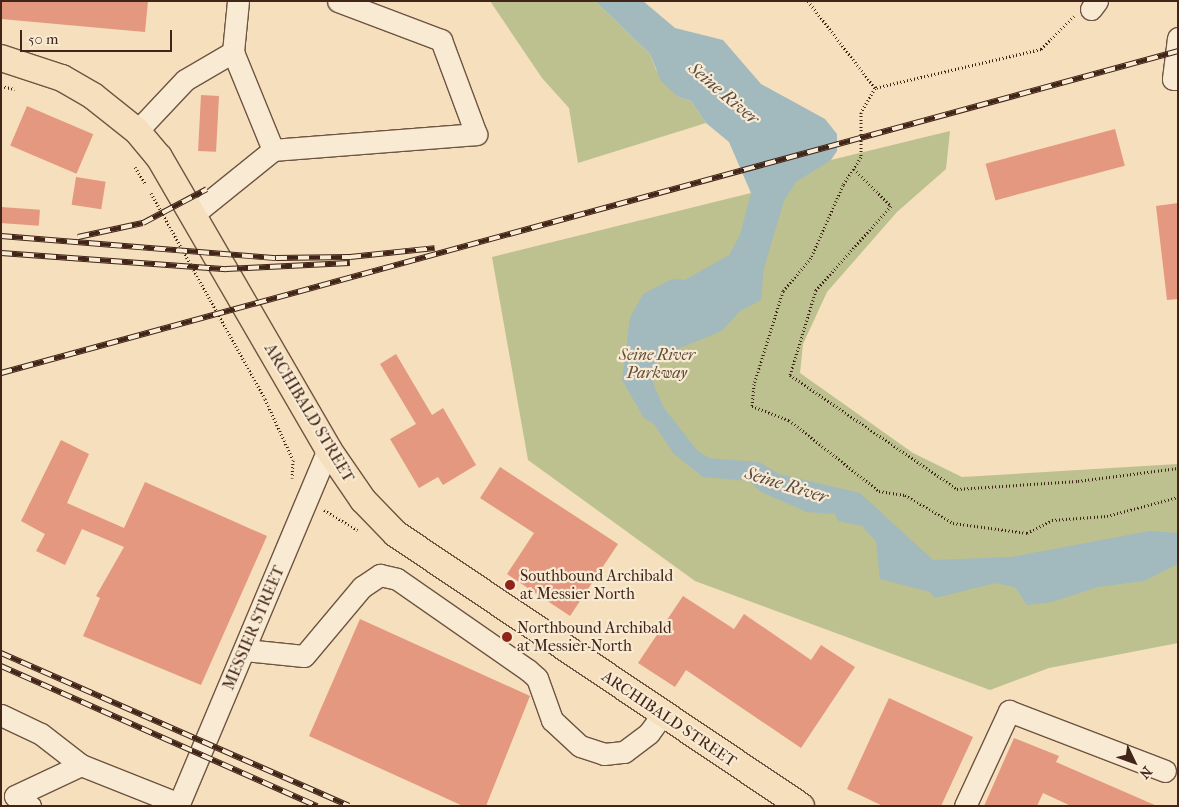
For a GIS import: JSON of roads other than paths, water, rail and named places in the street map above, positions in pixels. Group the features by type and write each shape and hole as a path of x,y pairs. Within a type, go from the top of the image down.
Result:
{"main road":[{"name":"ARCHIBALD STREET","path":"1,58 62,78 115,111 137,131 195,213 328,449 363,500 396,534 801,806"}],"street":[{"path":"238,1 234,52 273,150"},
{"path":"195,213 273,150 476,134 441,40 338,1"},
{"path":"1178,38 1173,80 1178,79"},
{"path":"137,131 185,80 234,52"},
{"name":"MESSIER STREET","path":"178,805 245,650 328,449"},
{"path":"245,650 304,656 362,587 380,575 397,579 528,670 536,678 552,720 580,746 604,754 624,752 648,734 662,714"},
{"path":"965,806 1008,711 1165,771"},
{"path":"1,715 41,734 81,765 178,805"},
{"path":"16,799 81,765"}],"water":[{"name":"Seine River","path":"595,1 643,1 675,28 723,40 761,84 825,119 837,134 837,151 831,160 796,182 784,201 764,268 761,300 740,311 722,331 665,354 656,370 653,383 664,408 697,450 709,458 759,462 779,474 860,493 933,560 1011,557 1150,531 1178,533 1178,564 1144,581 1098,587 1052,602 1027,605 1015,587 995,583 935,598 930,592 880,579 876,541 862,526 838,521 835,514 807,512 761,492 749,481 703,477 674,454 654,424 644,418 622,380 630,318 643,294 672,279 685,280 729,255 740,235 751,193 729,142 706,123 691,101 678,97 661,81 650,54"}],"railway":[{"path":"1,373 1178,51"},
{"path":"78,237 143,223 207,189"},
{"path":"1,236 276,258 350,257 435,248"},
{"path":"1,253 226,269 350,263"},
{"path":"1,653 349,806"},
{"path":"1,666 317,806"}],"place":[{"name":"Southbound Archibald at Messier North","path":"510,585"},
{"name":"Northbound Archibald at Messier North","path":"507,637"}],"park label":[{"name":"Seine River Parkway","path":"657,364"}]}
